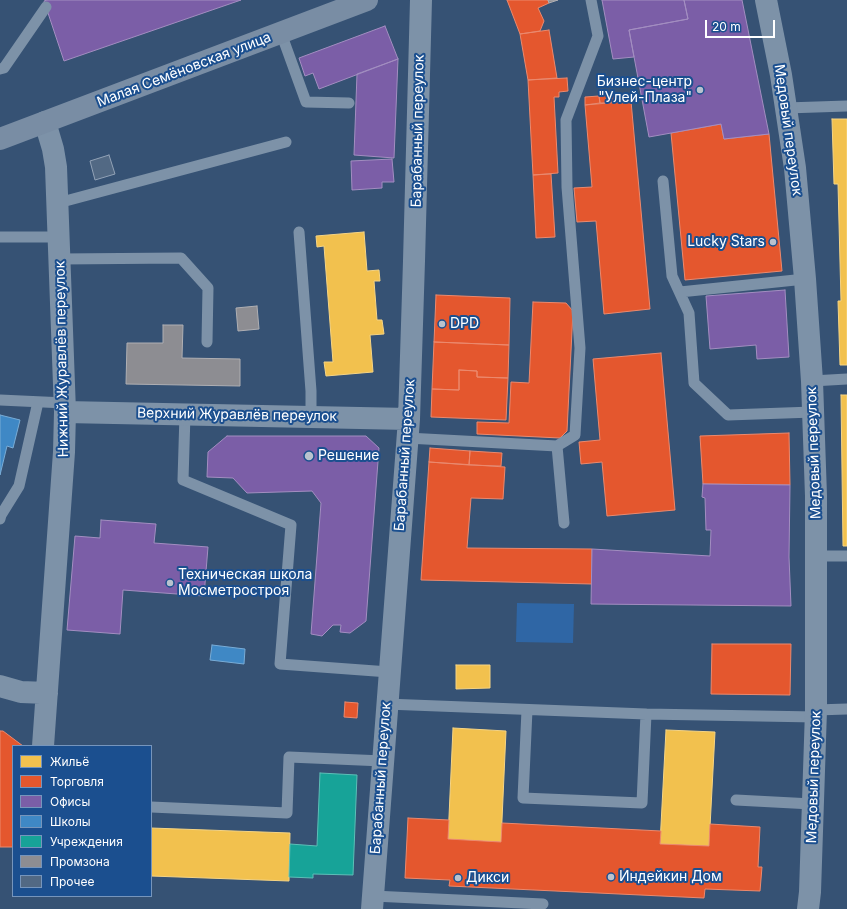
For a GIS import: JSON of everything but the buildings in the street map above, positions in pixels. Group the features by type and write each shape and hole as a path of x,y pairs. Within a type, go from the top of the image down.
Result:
{"street":[{"name":"Малая Семёновская улица","path":"0,140 367,0"},
{"name":"Барабанный переулок","path":"372,902 408,428 421,0"},
{"name":"Медовый переулок","path":"766,0 786,108 795,168 812,381 816,556 816,714 810,892 808,909"},
{"name":"Нижний Журавлёв переулок","path":"43,745 64,459 65,408 56,167 53,149 45,122"},
{"name":"Верхний Журавлёв переулок","path":"65,408 185,414 311,417 408,428"},
{"path":"0,686 21,692 46,693"}],"lane":[{"path":"408,428 557,446 575,435 580,348 567,187 566,120 598,36 591,0"},
{"path":"0,69 4,68 46,7"},
{"path":"281,33 306,102 349,103"},
{"path":"786,108 847,106"},
{"path":"58,202 286,142"},
{"path":"663,181 672,276 689,313 694,383 728,415 813,412"},
{"path":"299,232 311,391 311,417"},
{"path":"0,237 59,237"},
{"path":"60,259 181,258 208,288 207,342"},
{"path":"680,292 805,279"},
{"path":"812,381 847,380"},
{"path":"0,400 38,402 65,408"},
{"path":"0,519 19,486 38,402"},
{"path":"185,414 183,480 291,525 280,664 389,672"},
{"path":"557,446 564,523"},
{"path":"816,556 847,556"},
{"path":"386,704 646,714 816,714 847,709"},
{"path":"527,710 523,798 642,803 646,714"},
{"path":"152,807 287,813 289,757 383,761"},
{"path":"736,800 812,804"},
{"path":"372,902 543,904"}],"shaded area":[{"path":"517,603 574,604 573,643 516,642"}],"place":[{"name":"Бизнес-центр \"Улей-Плаза\"","path":"700,90"},
{"name":"Lucky Stars","path":"773,242"},
{"name":"DPD","path":"442,324"},
{"name":"Решение","path":"309,456"},
{"name":"Техническая школа Мосметростроя","path":"170,583"},
{"name":"Индейкин Дом","path":"611,877"},
{"name":"Дикси","path":"458,878"}]}
